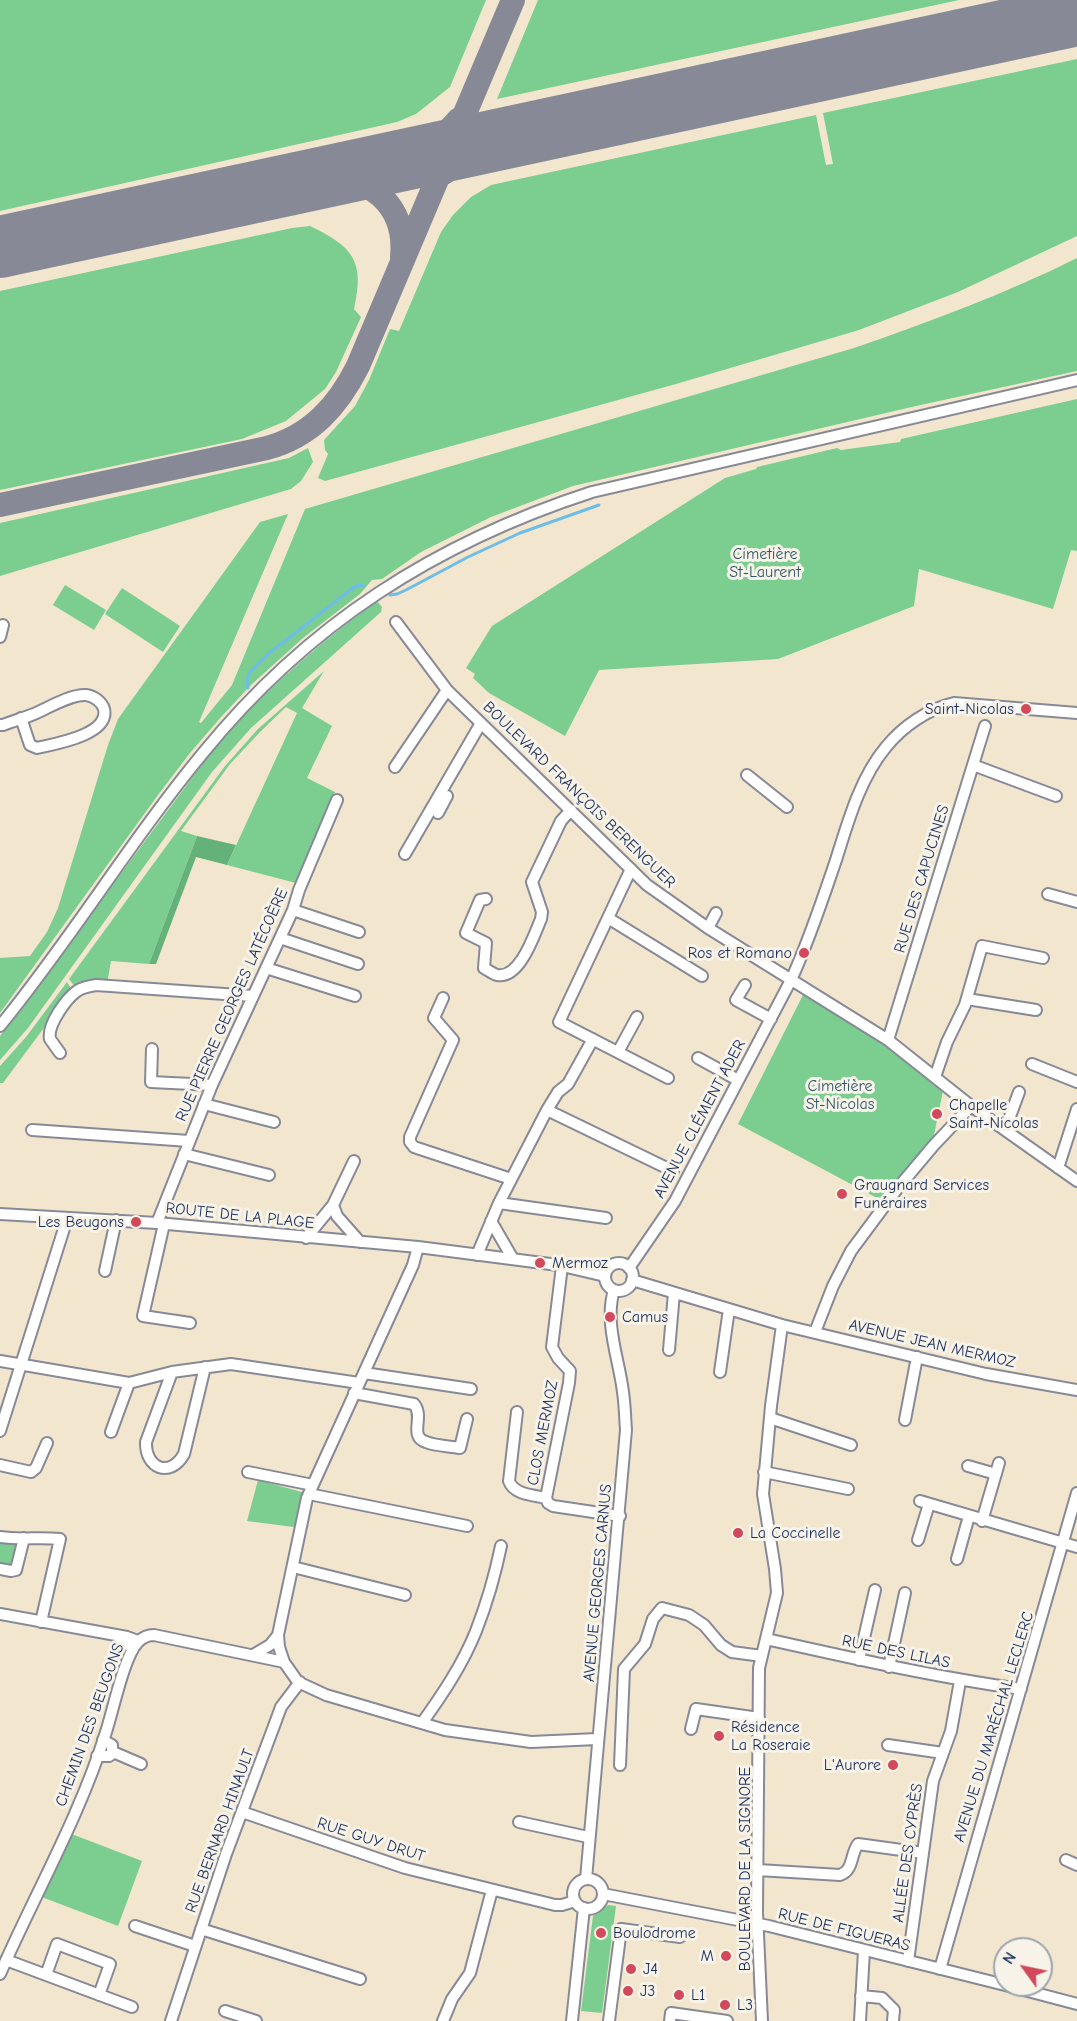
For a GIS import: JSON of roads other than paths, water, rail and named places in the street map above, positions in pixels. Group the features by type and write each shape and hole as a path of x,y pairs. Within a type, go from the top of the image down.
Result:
{"street":[{"path":"0,1026 168,798 246,703 278,671 319,636 360,605 428,561 506,524 592,492 1077,380"},
{"name":"BOULEVARD FRANÇOIS BERENGUER","path":"396,622 447,690 631,869 664,898 888,1040 971,1106 1077,1181"},
{"path":"395,767 447,690"},
{"path":"0,725 83,695 94,697 104,710 102,722 92,732 37,748 30,745 21,718"},
{"name":"AVENUE CLÉMENT ADER","path":"629,1268 675,1201 791,980 808,944 849,820 872,768 885,748 905,729 940,706 964,703 1077,713"},
{"path":"438,813 484,725"},
{"path":"405,854 484,725"},
{"name":"RUE DES CAPUCINES","path":"888,1040 985,726"},
{"path":"973,765 1056,796"},
{"path":"747,776 787,807"},
{"name":"RUE PIERRE GEORGES LATÉCOÈRE","path":"190,1323 143,1316 160,1223 204,1104 293,910 299,890 337,800"},
{"path":"486,898 480,900 466,933 486,943 484,968 497,975 508,974 519,966 542,916 532,882 561,820 571,810"},
{"path":"631,869 559,1022 668,1078"},
{"path":"1048,894 1077,902"},
{"path":"293,910 359,932"},
{"path":"708,928 716,914"},
{"path":"608,918 702,976"},
{"path":"280,938 358,964"},
{"path":"935,1077 947,1042 966,1002 982,946 1043,958"},
{"path":"266,968 355,996"},
{"path":"60,1053 50,1039 51,1024 73,995 85,987 96,985 253,996"},
{"path":"730,1011 745,985"},
{"path":"443,998 434,1018 453,1040 410,1142 414,1147 511,1179"},
{"path":"736,1000 771,1018"},
{"path":"966,1002 981,1007"},
{"path":"966,1002 1036,1010"},
{"path":"618,1052 637,1017"},
{"path":"477,1255 499,1203 547,1110 558,1092 568,1084 592,1039"},
{"path":"152,1049 152,1082 212,1085"},
{"path":"698,1058 738,1080"},
{"path":"1032,1064 1077,1082"},
{"path":"1005,1130 1019,1092"},
{"path":"204,1104 274,1122"},
{"path":"815,1332 833,1286 851,1251 879,1211 934,1145 971,1106"},
{"path":"1058,1168 1077,1109"},
{"path":"547,1110 673,1171"},
{"path":"32,1130 189,1141"},
{"path":"184,1154 269,1175"},
{"path":"306,1238 333,1205 354,1161"},
{"path":"499,1203 606,1218"},
{"path":"333,1205 337,1216 360,1242"},
{"path":"879,1211 890,1218"},
{"name":"ROUTE DE LA PLAGE","path":"0,1214 160,1223 418,1247 562,1266 605,1276"},
{"path":"0,1431 68,1219"},
{"path":"105,1271 116,1220"},
{"path":"491,1221 513,1259"},
{"path":"418,1247 413,1264 311,1490 278,1635 284,1662 300,1682 326,1695 445,1730 531,1742 597,1738"},
{"path":"617,1263 629,1268 632,1280 626,1289 614,1290 608,1286 605,1276 609,1268 617,1263"},
{"name":"CLOS MERMOZ","path":"562,1266 552,1347 570,1371 546,1498 553,1506 620,1516"},
{"path":"632,1280 782,1324"},
{"name":"AVENUE GEORGES CARNUS","path":"586,1879 626,1430 623,1392 610,1317 610,1304 614,1290"},
{"path":"669,1350 674,1293"},
{"path":"720,1372 729,1309"},
{"name":"AVENUE JEAN MERMOZ","path":"782,1324 986,1374 1077,1390"},
{"name":"BOULEVARD DE LA SIGNORE","path":"762,2021 758,1923 759,1668 777,1593 763,1494 782,1324"},
{"path":"905,1420 918,1357"},
{"path":"0,1361 129,1383 172,1372 231,1364 359,1383 471,1389"},
{"path":"172,1372 146,1442 148,1459 155,1466 165,1468 172,1467 179,1462 184,1454 205,1367"},
{"path":"111,1432 129,1383"},
{"path":"359,1383 414,1404 419,1409 420,1415 418,1437 424,1442 460,1448 467,1419"},
{"path":"517,1412 509,1481 511,1486 518,1491 546,1498"},
{"path":"770,1418 851,1445"},
{"path":"0,1465 31,1472 36,1468 47,1443"},
{"path":"982,1521 999,1463"},
{"path":"968,1466 996,1474"},
{"path":"248,1472 311,1490 467,1526"},
{"path":"764,1472 848,1489"},
{"name":"AVENUE DU MARÉCHAL LECLERC","path":"940,1969 1077,1493"},
{"path":"918,1540 925,1503 1077,1547"},
{"path":"957,1559 969,1516"},
{"path":"0,1538 60,1539 41,1622"},
{"path":"0,1569 16,1570 24,1538"},
{"path":"422,1723 444,1693 476,1633 491,1589 501,1546"},
{"path":"293,1567 405,1595"},
{"path":"859,1660 875,1590"},
{"path":"889,1667 905,1593"},
{"path":"620,1766 624,1669 645,1644 653,1619 662,1608 689,1615 704,1625 721,1645 732,1652 762,1656"},
{"path":"0,1614 116,1635 136,1645"},
{"name":"CHEMIN DES BEUGONS","path":"0,1974 57,1852 97,1756 136,1645 146,1636 154,1635 284,1662"},
{"path":"253,1654 270,1645 278,1635"},
{"name":"RUE DES LILAS","path":"766,1639 960,1681 1021,1689"},
{"name":"ALLÉE DES CYPRÈS","path":"908,1961 933,1781 951,1731 960,1681"},
{"name":"RUE BERNARD HINAULT","path":"171,2021 195,1946 281,1707 300,1682"},
{"path":"691,1729 696,1709 759,1718"},
{"path":"103,1740 112,1745 113,1752"},
{"path":"888,1745 943,1753"},
{"path":"97,1756 109,1756 113,1752"},
{"path":"113,1752 141,1764"},
{"name":"RUE GUY DRUT","path":"243,1812 405,1868 555,1905 575,1901"},
{"path":"519,1822 588,1837"},
{"path":"758,1870 840,1875 846,1873 850,1868 858,1844 923,1853"},
{"path":"1066,1860 1077,1865"},
{"path":"586,1879 597,1882 603,1894 594,1908 584,1908 575,1901 574,1889 586,1879"},
{"path":"443,2021 452,1999 470,1973 492,1890"},
{"name":"RUE DE FIGUERAS","path":"603,1894 758,1923 993,1982"},
{"path":"572,2021 584,1908"},
{"path":"135,1926 195,1946"},
{"path":"201,1929 360,1979"},
{"path":"609,2021 621,1929 680,1937"},
{"path":"46,1975 57,1944 100,1960 110,1964 99,1995"},
{"path":"860,2021 864,1951"},
{"path":"6,1960 132,2007"},
{"path":"861,1996 882,1998 894,2010 892,2021"},
{"name":"RUE DE FIGUERAS","path":"1050,1997 1077,2004"},
{"path":"225,2011 256,2021"},
{"path":"670,2021 671,2013 691,2018 727,2021"}],"waterway":[{"path":"390,595 406,590 520,533 599,505"},
{"path":"248,688 249,673 268,654 357,585 364,586"}],"place":[{"name":"Saint-Nicolas","path":"1026,709"},
{"name":"Ros et Romano","path":"804,953"},
{"name":"Chapelle Saint-Nicolas","path":"937,1114"},
{"name":"Graugnard Services Funéraires","path":"842,1194"},
{"name":"Les Beugons","path":"136,1222"},
{"name":"Mermoz","path":"540,1263"},
{"name":"Camus","path":"610,1317"},
{"name":"La Coccinelle","path":"738,1533"},
{"name":"Résidence La Roseraie","path":"719,1736"},
{"name":"L'Aurore","path":"893,1765"},
{"name":"Boulodrome","path":"601,1933"},
{"name":"M","path":"726,1956"},
{"name":"J4","path":"631,1969"},
{"name":"J3","path":"628,1991"},
{"name":"L1","path":"679,1995"},
{"name":"L3","path":"725,2005"}],"park label":[{"name":"Cimetière St-Laurent","path":"765,563"},
{"name":"Cimetière St-Nicolas","path":"840,1095"}]}
